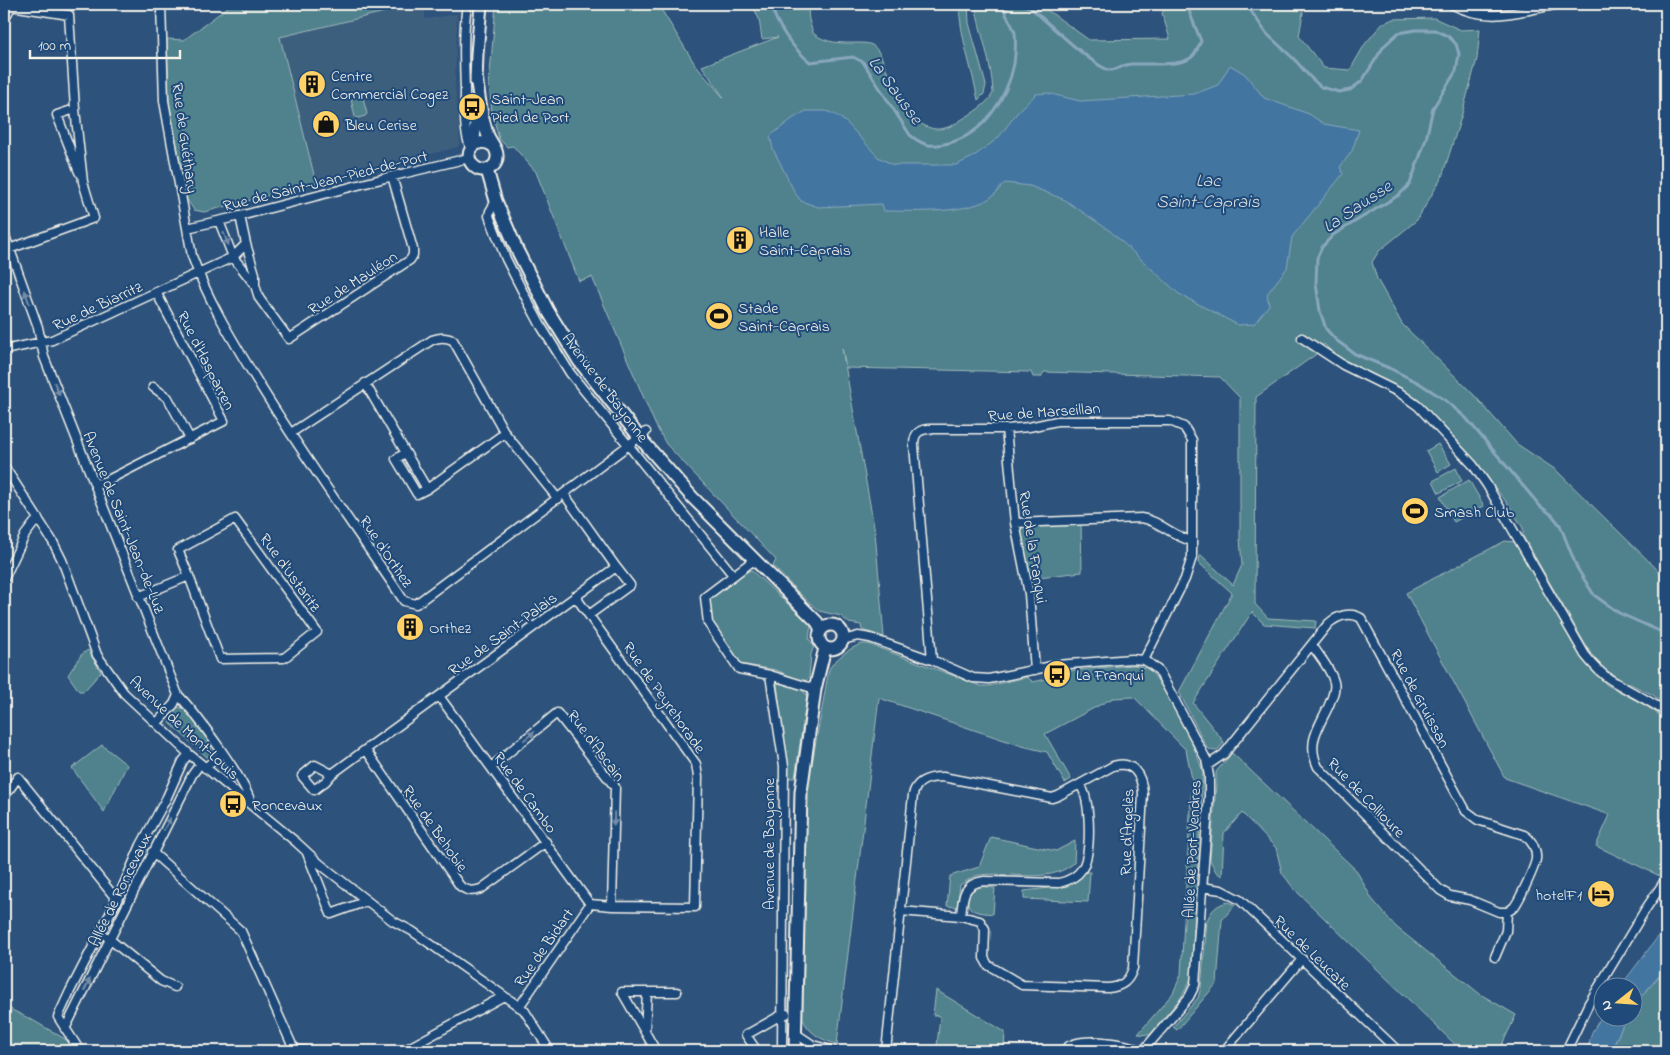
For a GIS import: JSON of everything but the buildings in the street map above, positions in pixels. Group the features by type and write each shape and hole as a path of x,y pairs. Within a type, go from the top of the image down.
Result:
{"street":[{"name":"Rue de Guéthary","path":"161,4 164,101 192,256 198,274"},
{"path":"467,4 464,50 467,136 475,168 487,170 494,166 497,159 496,151 482,116 476,76"},
{"path":"471,151 476,123 476,76 481,4"},
{"path":"1450,4 1469,12 1487,15 1559,4"},
{"path":"4,22 11,6 69,15 75,108 83,182"},
{"path":"9,249 94,218 83,182 57,115 75,108"},
{"path":"471,151 479,143 485,142 493,146"},
{"name":"Rue de Saint-Jean-Pied-de-Port","path":"187,228 392,176 471,151"},
{"name":"Avenue de Bayonne","path":"487,170 496,201 517,250 562,335 591,376 643,435 692,497 817,622 821,630"},
{"name":"Rue de Mauléon","path":"219,221 233,256 255,285 259,298 289,339 410,260 414,255 392,176"},
{"name":"Avenue de Bayonne","path":"496,201 489,216 506,259 526,298 570,372 733,575"},
{"name":"Rue de Mauléon","path":"240,216 246,244 256,274 255,285"},
{"name":"Avenue de Saint-Jean-de-Luz","path":"4,233 38,327 44,357 178,695 190,707 220,750 245,788 251,799 251,805"},
{"path":"198,274 233,256 246,244"},
{"name":"Rue d'Orthez","path":"198,274 228,332 266,395 404,601 416,604 643,435"},
{"name":"Rue de Biarritz","path":"4,350 41,344 52,340 198,274"},
{"name":"Rue d'Hasparren","path":"95,484 106,481 224,421 156,292"},
{"path":"291,433 432,340 440,337 453,340 505,433 561,496 630,585 590,615"},
{"path":"1302,338 1342,365 1400,393 1418,406 1473,465 1487,485 1585,655 1610,680 1647,699 1666,712"},
{"path":"365,383 426,490 505,433"},
{"path":"153,387 168,398 190,439"},
{"name":"Rue de Marseillan","path":"932,660 914,438 919,431 928,428 1006,429 1029,427 1057,421 1170,421 1180,424 1190,434 1193,446 1192,557 1190,568 1144,660"},
{"name":"Rue de la Franqui","path":"1006,429 1016,523 1029,594 1035,670"},
{"name":"Avenue de Mont-Louis","path":"4,466 45,528 62,560 98,655 124,693 202,766 393,921 412,931 524,1010 550,1051"},
{"path":"4,579 25,535 38,518"},
{"path":"1016,523 1141,518 1152,520 1172,534 1192,541"},
{"name":"Rue d'Ustaritz","path":"236,519 317,632 284,658 220,659 189,576 178,550 236,519"},
{"path":"754,560 705,597 708,623 739,668 770,675 815,689"},
{"name":"Rue de Saint-Palais","path":"332,774 616,567"},
{"path":"138,596 189,576"},
{"name":"Rue de Peyrehorade","path":"575,596 696,764 698,777 696,907 590,904"},
{"name":"Rue de Gruissan","path":"1208,765 1224,754 1332,620 1343,615 1353,615 1361,618 1466,811 1478,820 1519,833 1530,840 1535,850 1536,861 1514,907 1507,912 1506,931 1495,957"},
{"path":"829,625 838,627 843,635 843,640 834,649 825,648 819,640 821,630 829,625"},
{"path":"843,640 858,636 870,638 932,660 973,678 989,679 1063,664 1131,659 1144,660"},
{"name":"Rue de Collioure","path":"1312,646 1331,674 1335,686 1333,696 1312,744 1314,758 1318,767 1440,890 1450,896 1470,900 1499,912 1507,912"},
{"name":"Avenue de Bayonne","path":"795,1051 801,792 815,689 825,648"},
{"name":"Allée de Port-Vendres","path":"1142,1051 1189,997 1195,985 1209,795 1208,765 1163,678 1154,667 1144,660"},
{"name":"Avenue de Bayonne","path":"770,675 784,766 782,1051"},
{"path":"156,723 174,704 178,695"},
{"name":"Rue de Cambo","path":"439,696 590,904"},
{"name":"Rue d'Ascain","path":"491,767 558,713 615,787 612,906"},
{"name":"Allée de Roncevaux","path":"66,1029 192,774 220,750"},
{"name":"Rue de Behobie","path":"366,750 460,886 466,890 474,892 481,889 546,842"},
{"name":"Allée de Roncevaux","path":"66,1029 58,1016 101,933 141,845 167,797 183,761 189,754"},
{"name":"Rue d'Argelès","path":"886,1051 900,911 913,796 914,790 920,782 931,777 943,777 1045,798 1058,796 1106,769 1119,764 1134,768 1141,779 1143,794 1133,968 1129,979 1120,986 1108,988 1022,986 988,965 984,958 986,933 983,925 976,918 900,911"},
{"path":"4,797 18,777 117,900"},
{"path":"961,916 965,891 973,884 984,881 1059,883 1070,880 1079,872 1085,862 1089,817 1086,796 1080,784"},
{"name":"Avenue de Mont-Louis","path":"307,851 331,914 367,900"},
{"path":"152,852 242,931 292,1045 297,1050 306,1051"},
{"path":"1566,1051 1589,1003 1645,910 1666,880"},
{"name":"Rue de Leucate","path":"1202,886 1221,890 1240,900 1398,1051"},
{"name":"Rue de Bidart","path":"519,1007 590,904"},
{"path":"101,933 161,981 175,987"},
{"path":"1224,1051 1302,959"},
{"path":"656,1051 622,992 677,992"},
{"path":"645,1033 647,992"},
{"path":"404,1051 504,996"},
{"path":"757,1051 746,1035 783,1014 795,1015"},
{"path":"66,1029 80,1051"},
{"path":"796,1033 813,1045 834,1051"},
{"path":"1064,1051 1069,1045 1081,1042 1120,1044 1133,1046 1142,1051"}],"shaded area":[{"path":"418,4 425,4 425,19 457,14 455,84 460,142 458,147 316,183 280,37"}],"green space":[{"path":"232,4 240,4 244,10 252,4 418,4 280,37 316,183 204,212 194,210 187,200 169,102 167,39 184,40"},
{"path":"496,4 658,4 696,66 724,98 702,66 778,37 762,39 759,19 752,4 810,4 808,15 813,33 829,41 865,43 875,47 899,95 914,118 924,125 935,129 947,127 974,112 993,93 988,59 975,4 1039,4 1089,40 1170,39 1162,13 1167,4 1303,4 1299,36 1324,68 1350,70 1365,44 1382,24 1393,19 1434,18 1461,30 1480,29 1477,59 1442,177 1417,220 1379,251 1372,262 1377,279 1402,324 1474,395 1517,444 1556,470 1666,578 1666,706 1653,695 1604,669 1592,656 1523,536 1523,528 1508,504 1457,440 1413,399 1387,382 1337,357 1324,344 1315,355 1256,397 1255,604 1268,618 1316,621 1315,628 1264,624 1252,612 1193,703 1224,742 1218,750 1214,751 1207,748 1179,692 1232,593 1199,563 1200,554 1233,585 1242,565 1240,538 1240,398 1220,377 1044,372 1041,377 1033,377 1031,372 846,368 842,348 875,532 884,637 862,630 861,625 849,623 841,616 819,611 773,566 776,560 666,444 655,424 592,277 579,281 536,172 513,146 507,147 499,139 492,112 489,85"},
{"path":"959,4 968,4 969,23 986,85 984,94 978,100 964,40"},
{"path":"359,95 363,98 367,114 358,118 355,117 351,99"},
{"path":"1438,444 1451,464 1438,472 1426,451"},
{"path":"1456,468 1462,481 1439,493 1433,481"},
{"path":"1469,480 1484,506 1454,522 1440,497"},
{"path":"1081,523 1082,572 1030,578 1021,531 1022,526"},
{"path":"1505,541 1515,542 1586,664 1607,685 1647,706 1666,720 1666,867 1660,876 1596,846 1610,815 1505,778 1406,593"},
{"path":"751,570 811,625 809,639 814,646 811,654 809,678 804,682 776,670 740,664 718,633 709,607 710,597 743,572"},
{"path":"862,644 868,644 981,686 989,686 1027,677 1033,682 1063,675 1064,671 1134,665 1149,670 1155,677 1180,719 1203,773 1191,979 1182,996 1150,1035 1138,1034 1173,993 1181,975 1192,779 1186,750 1134,697 1113,698 1045,734 1071,779 1065,783 1047,752 1022,746 879,698 837,1044 820,1038 811,1032 802,1017 806,797 829,669 844,654"},
{"path":"88,650 101,672 84,691 79,691 68,675 81,655"},
{"path":"777,683 799,687 807,695 795,778 788,778"},
{"path":"177,707 183,708 188,712 205,732 212,752 207,757 170,723 171,715"},
{"path":"102,745 127,765 104,812 72,768"},
{"path":"1232,753 1356,870 1372,899 1396,927 1480,994 1516,1015 1499,1051 1462,1051 1295,890 1282,873 1276,848 1242,813 1224,833 1222,876 1216,872 1210,860 1216,772"},
{"path":"991,837 1056,851 1075,841 1074,863 1064,870 1053,874 1029,876 992,874 975,876 960,885 957,907 947,906 950,876 979,867"},
{"path":"1084,872 1090,872 1088,902 1024,899 1024,891 1062,884"},
{"path":"978,886 995,888 993,914 977,912 970,908 968,904 969,892"},
{"path":"1229,902 1235,905 1222,920 1217,983 1177,1030 1173,1027 1198,998 1201,988 1207,921 1215,908"},
{"path":"1666,968 1666,1051 1611,1051 1621,1028 1642,1028 1642,996"},
{"path":"936,990 1005,1032 1004,1051 893,1051 893,1045 937,1046 940,1016 933,1015"},
{"path":"4,1006 72,1043 69,1051 4,1051"}],"water":[{"name":"Lac Saint-Caprais","path":"1230,65 1245,74 1264,98 1309,114 1324,124 1359,130 1352,151 1340,167 1343,174 1292,237 1287,268 1267,294 1269,305 1254,324 1238,325 1179,294 1110,231 1065,200 1030,186 1005,183 994,195 984,201 957,209 942,210 884,211 882,204 818,207 801,201 773,149 770,136 806,111 826,111 847,123 878,157 893,165 956,165 973,157 998,138 1017,113 1036,94 1047,93 1080,101 1194,94 1218,85"},
{"path":"1666,926 1666,968 1642,996 1642,978 1627,978"},
{"path":"1594,1028 1621,1028 1611,1051 1587,1051"}],"waterway":[{"name":"La Sausse","path":"778,4 774,14 777,21 789,40 804,57 810,62 853,57 863,62 910,135 928,145 949,143 973,132 1000,102 1011,77 1014,64 1015,33 1005,12 1010,4"},
{"name":"La Sausse","path":"1022,4 1031,8 1092,61 1109,70 1131,64 1182,62 1194,55 1201,41 1188,4"},
{"name":"La Sausse","path":"1246,4 1267,34 1309,76 1321,87 1339,92 1350,90 1362,81 1384,46 1398,33 1416,30 1435,30 1448,36 1456,44 1459,54 1456,71 1433,108 1426,139 1410,184 1399,195 1333,235 1322,247 1317,258 1316,283 1320,311 1326,329 1336,340 1355,354 1419,383 1445,400 1466,418 1540,506 1552,515 1560,525 1577,568 1594,595 1619,613 1666,634"}],"place":[{"name":"Centre Commercial Cogez","path":"312,84"},
{"name":"Saint-Jean Pied de Port","path":"472,107"},
{"name":"Bleu Cerise","path":"326,124"},
{"name":"Halle Saint-Caprais","path":"740,240"},
{"name":"Stade Saint-Caprais","path":"719,316"},
{"name":"Smash Club","path":"1415,511"},
{"name":"Orthez","path":"410,627"},
{"name":"La Franqui","path":"1057,674"},
{"name":"Roncevaux","path":"233,804"},
{"name":"hotelF1","path":"1601,894"}]}
